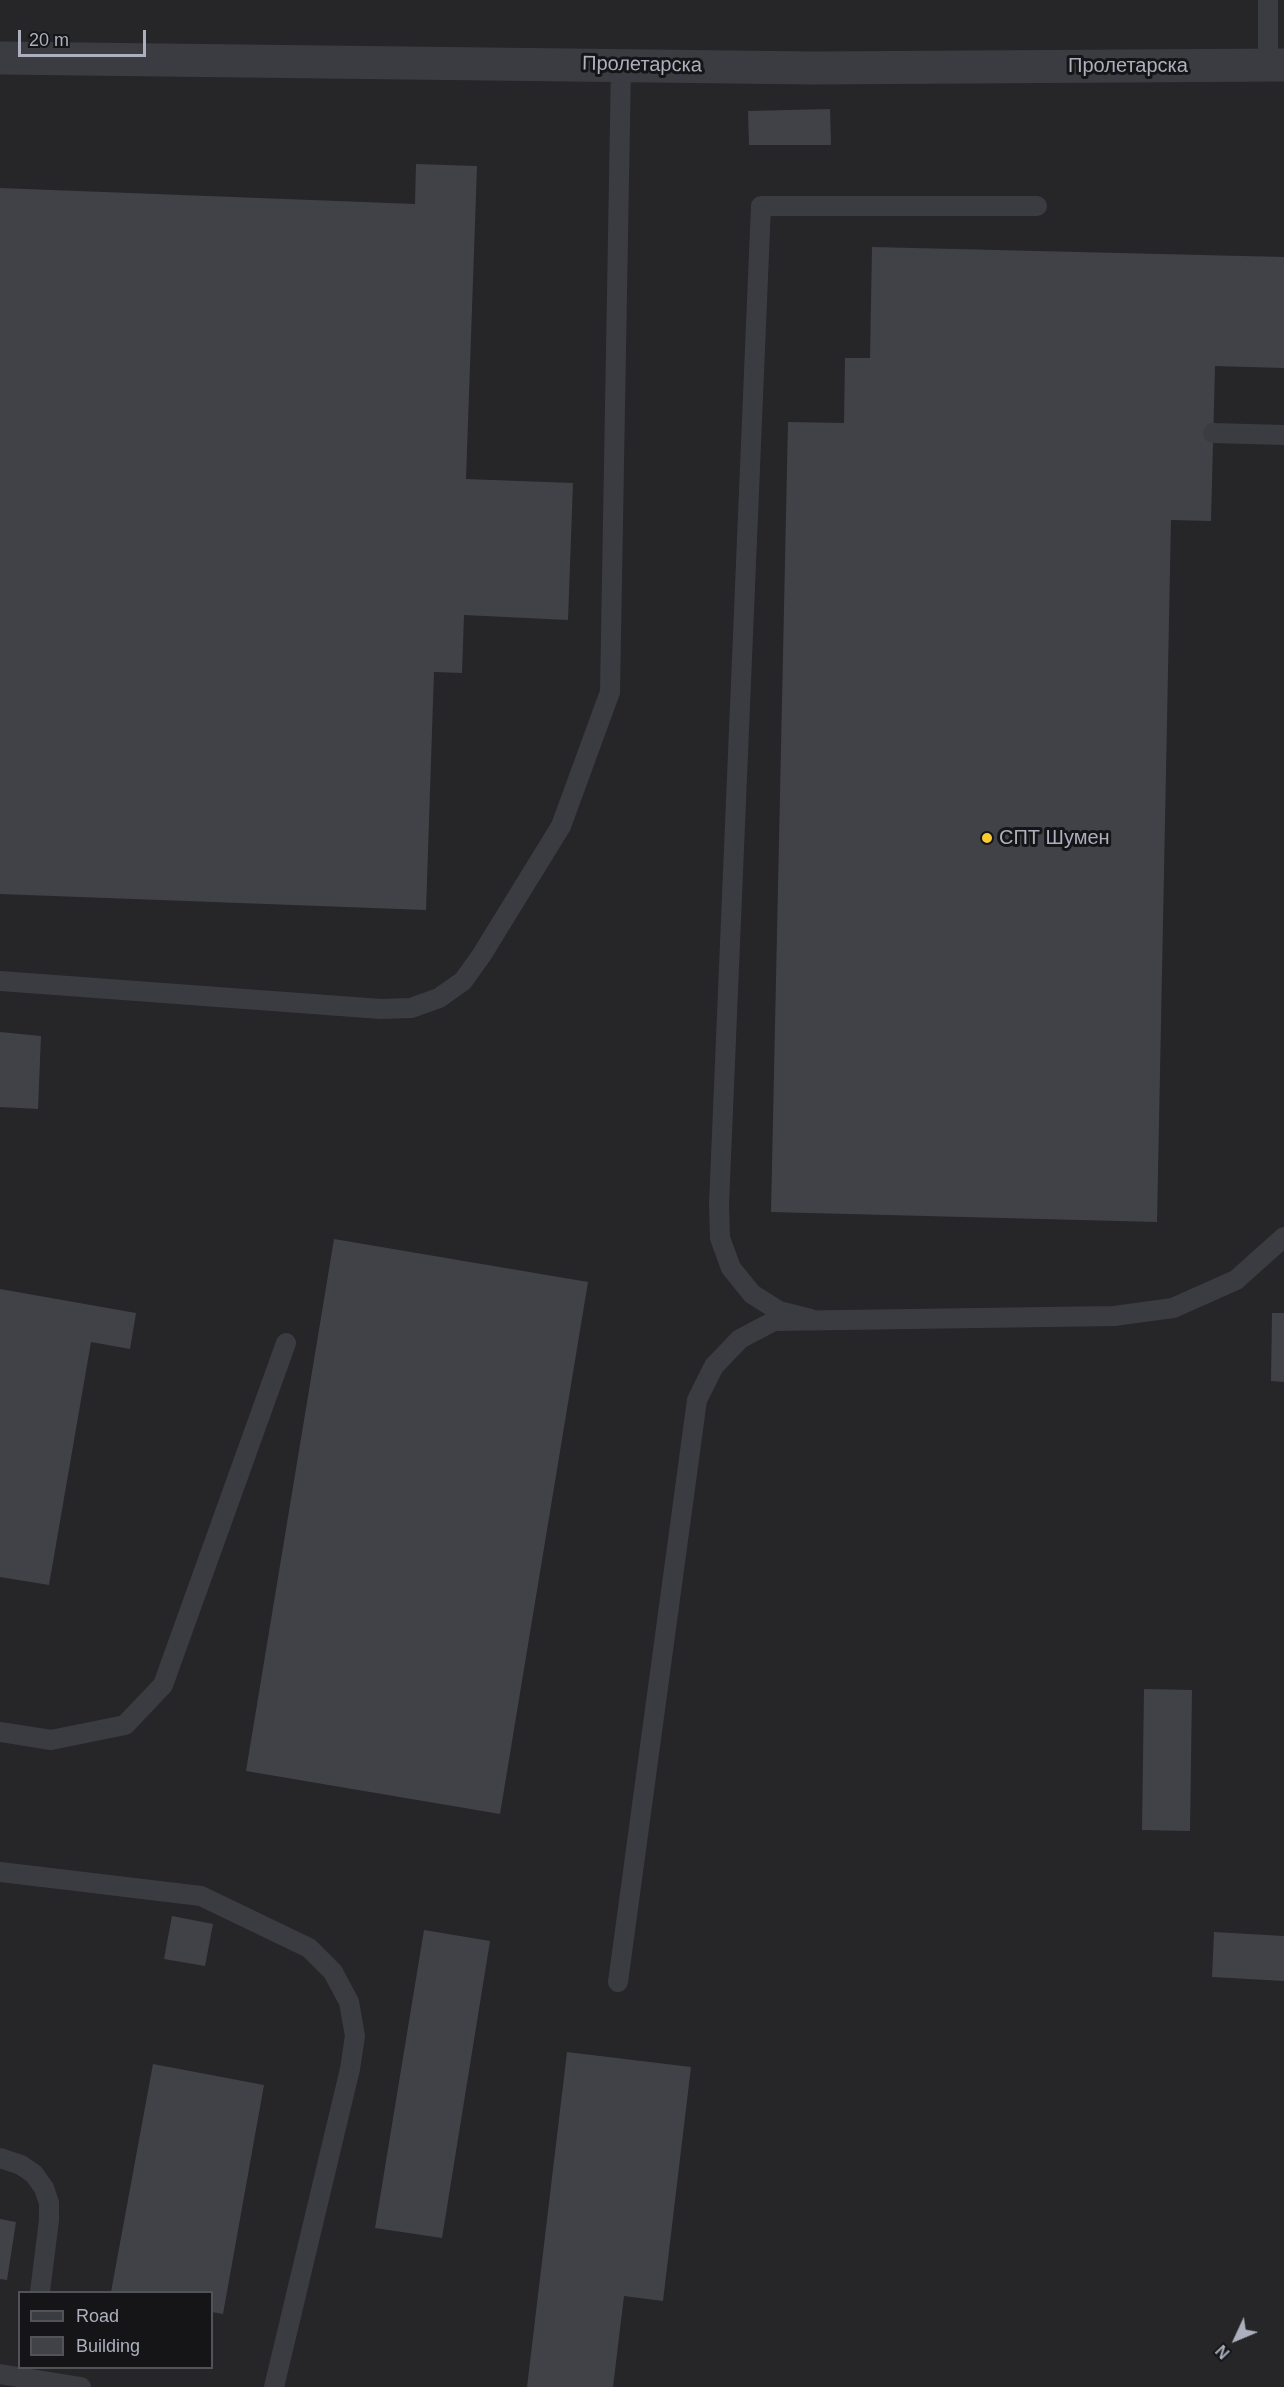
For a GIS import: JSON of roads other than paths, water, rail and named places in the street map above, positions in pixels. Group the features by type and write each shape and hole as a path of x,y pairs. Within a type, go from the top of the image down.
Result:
{"street":[{"name":"Пролетарска","path":"0,58 813,68 1276,65"}],"lane":[{"path":"1268,0 1276,65"},
{"path":"0,981 369,1008 411,1008 439,998 455,987 463,981 481,956 561,826 610,692 621,65"},
{"path":"812,1319 779,1311 752,1294 731,1268 720,1238 720,1181 761,206 1037,206"},
{"path":"1213,432 1284,435"},
{"path":"618,1982 697,1400 714,1366 740,1339 774,1321 1114,1316 1173,1308 1236,1280 1284,1237"},
{"path":"0,1732 51,1740 125,1725 163,1685 286,1344"},
{"path":"0,1872 201,1896 309,1948 333,1972 349,2002 355,2036 350,2069 274,2387"},
{"path":"0,2158 21,2164 34,2174 44,2188 49,2203 40,2291"},
{"path":"0,2374 30,2373 81,2387"}],"place":[{"name":"СПТ Шумен","path":"987,838"}]}
